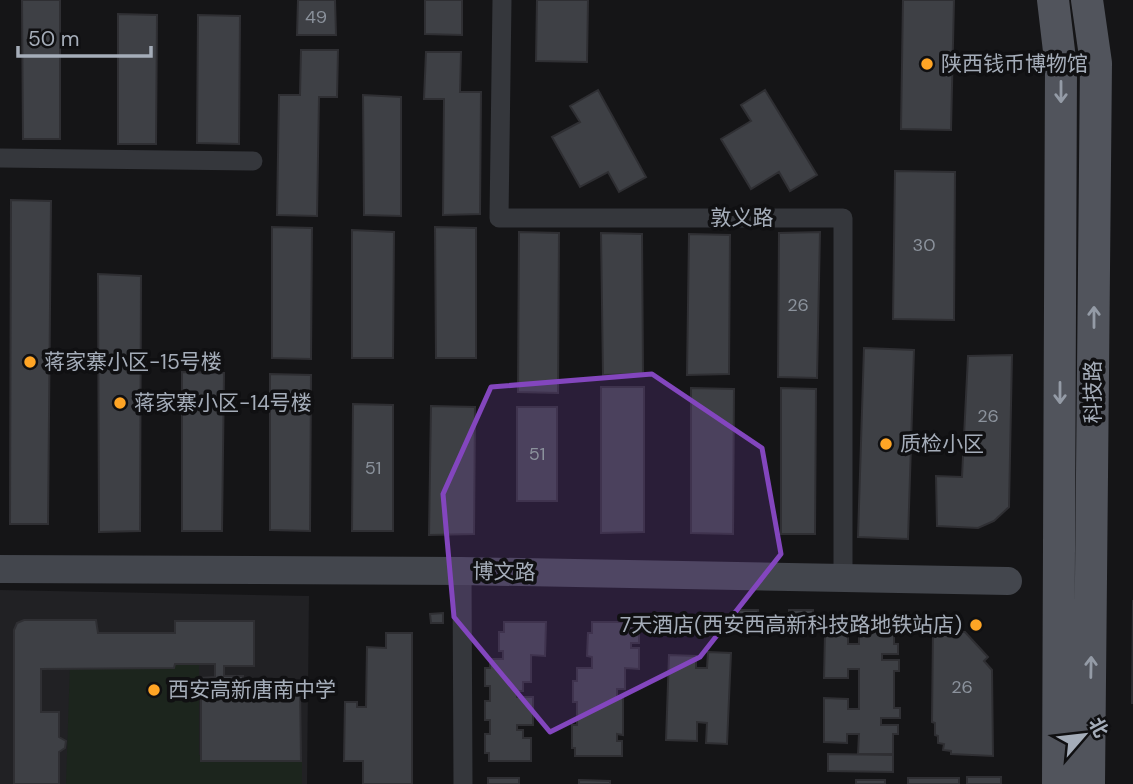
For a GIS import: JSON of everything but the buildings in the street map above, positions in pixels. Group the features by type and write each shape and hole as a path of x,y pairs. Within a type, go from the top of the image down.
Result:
{"main road":[{"name":"科技路","path":"1053,0 1061,68 1058,784"},
{"name":"科技路","path":"1087,0 1096,63 1089,784"}],"street":[{"name":"敦义路","path":"502,0 499,218 843,218 843,578"},
{"path":"0,158 253,161"},
{"name":"博文路","path":"0,569 462,571 1008,581"},
{"path":"462,571 463,784"}],"highlighted area":[{"path":"652,374 762,448 781,554 700,657 550,732 454,617 443,494 491,387"}],"shaded area":[{"name":"西安高新唐南中学","path":"0,590 309,596 307,784 0,784"},
{"path":"70,664 199,665 199,755 302,758 302,784 66,784"}],"place":[{"name":"陕西钱币博物馆","path":"927,64"},
{"name":"蒋家寨小区-15号楼","path":"30,362"},
{"name":"蒋家寨小区-14号楼","path":"120,403"},
{"name":"质检小区","path":"886,444"},
{"name":"7天酒店(西安西高新科技路地铁站店)","path":"976,625"},
{"name":"西安高新唐南中学","path":"154,690"}]}
